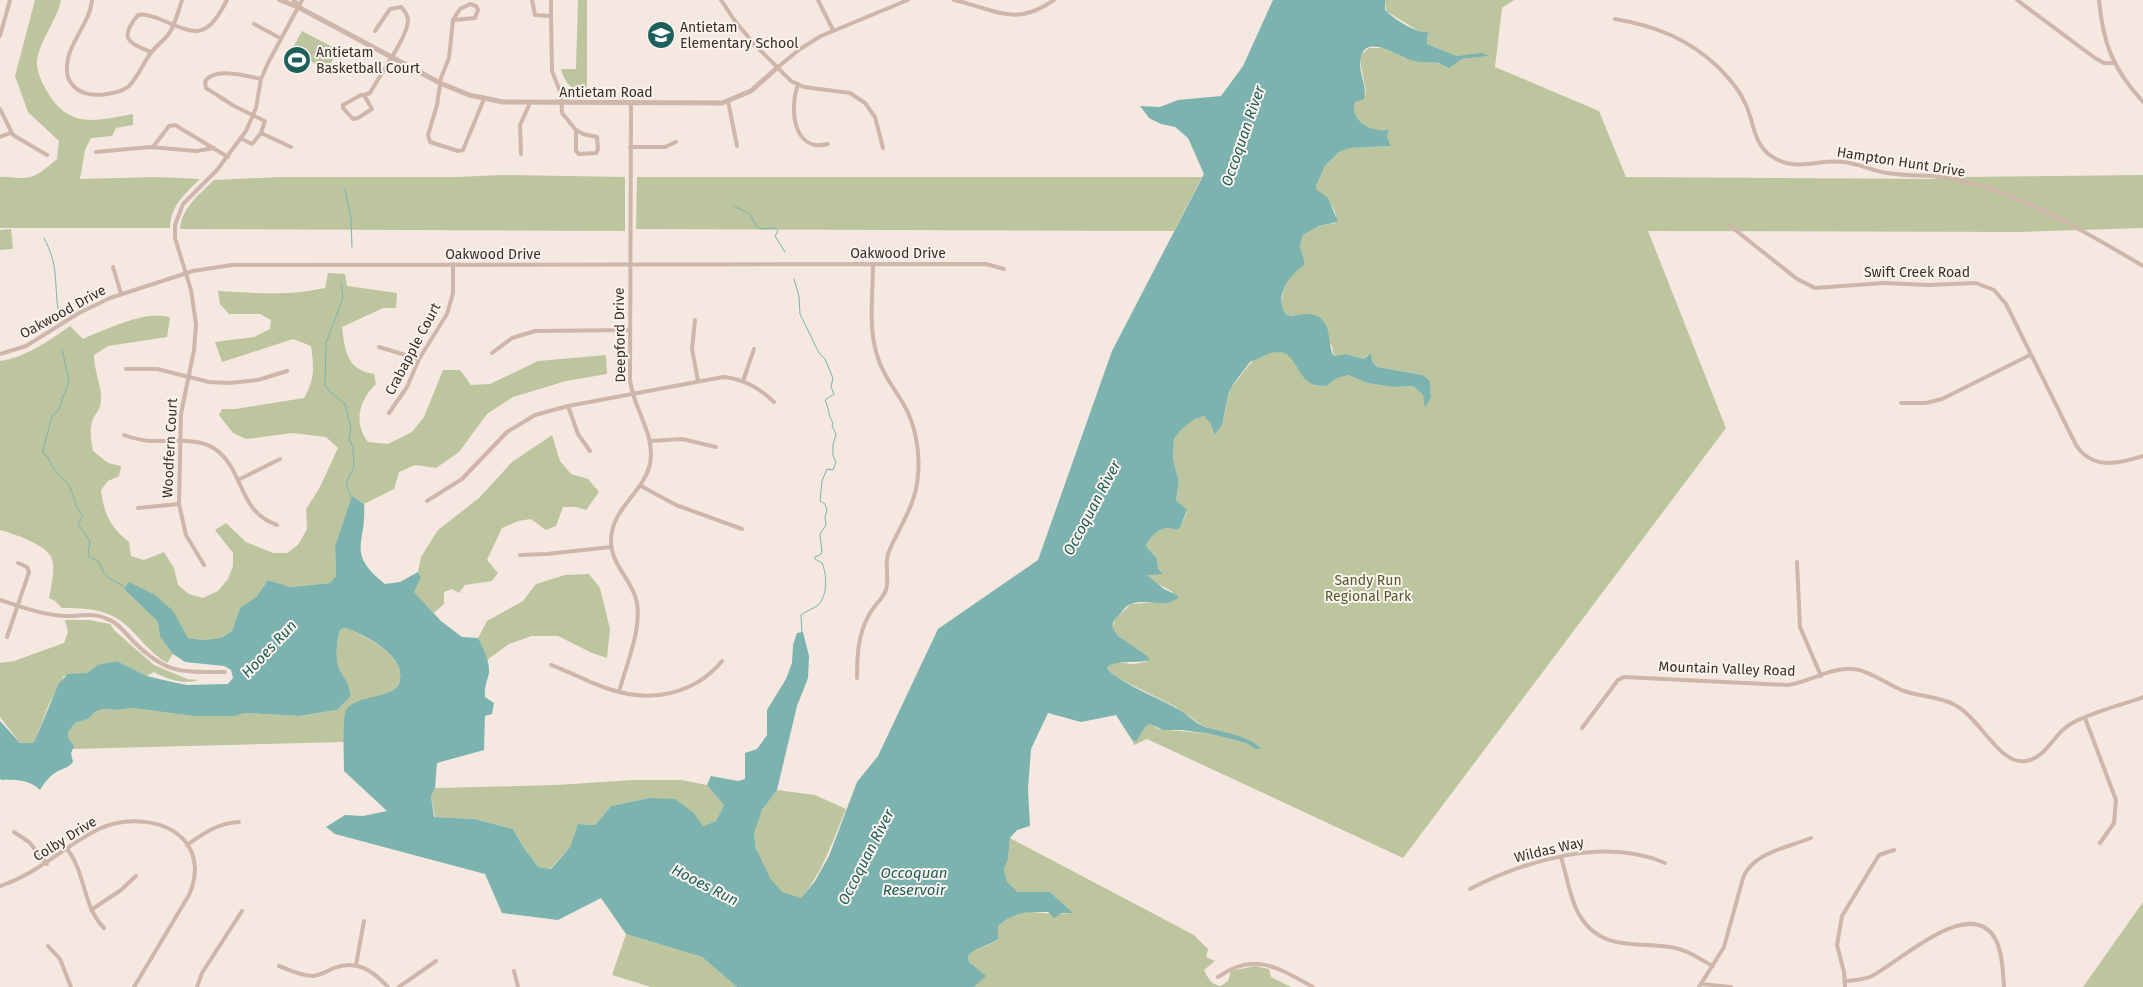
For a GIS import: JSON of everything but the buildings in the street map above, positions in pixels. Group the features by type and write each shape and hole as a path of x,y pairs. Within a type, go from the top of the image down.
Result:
{"street":[{"path":"0,36 10,0"},
{"path":"92,0 87,18 68,59 67,76 75,88 83,93 93,95 124,90 130,85 151,52 169,34 182,0"},
{"path":"151,52 130,43 128,40 128,34 136,17 140,14 146,14 192,31 207,29 211,26 227,0"},
{"name":"Antietam Road","path":"280,0 298,7 440,83 484,99 530,103 713,103 728,101 759,86 778,67 805,45 833,30 908,0"},
{"path":"294,0 298,7"},
{"name":"Woodfern Court","path":"204,565 186,535 178,504 182,403 194,350 196,324 194,304 175,238 176,218 183,204 228,157 242,139 253,115 262,80 280,38 302,0"},
{"path":"532,0 534,15 552,16"},
{"path":"551,0 552,67 560,90 563,116 576,130 596,137 598,149 596,153 578,153 576,149 576,130"},
{"path":"721,0 754,44 787,78 798,85 844,92 861,99 875,117 883,148"},
{"path":"818,0 833,30"},
{"path":"954,0 996,14 1014,16 1040,9 1054,0"},
{"path":"2017,0 2095,58 2104,63 2114,63"},
{"path":"2099,0 2103,30 2114,63 2118,71 2143,102"},
{"path":"453,20 472,20 477,16 477,7 474,4 462,6 453,20 449,58 440,83 437,104 428,135 429,140 434,145 458,152 463,150 484,99"},
{"path":"364,95 372,107 371,111 358,118 353,118 343,108 343,105 364,95 370,93 392,57 408,24 406,12 401,7 390,10 375,31"},
{"name":"Hampton Hunt Drive","path":"1615,19 1646,25 1668,32 1689,43 1707,57 1736,88 1747,108 1757,141 1766,152 1777,160 1798,165 1844,162 1884,173 1939,176 1970,183 2055,216 2143,266"},
{"path":"254,24 280,38"},
{"path":"242,139 252,144 261,133 265,120 206,88 205,82 210,76 230,73 262,80"},
{"path":"798,85 793,105 796,126 811,144 822,146 828,144"},
{"path":"728,101 737,146"},
{"path":"520,154 520,125 530,103"},
{"name":"Deepford Drive","path":"619,692 637,623 638,610 634,594 615,562 611,547 612,531 615,519 641,486 650,464 650,441 632,393 630,330 631,103"},
{"path":"0,109 10,133 47,155"},
{"path":"153,148 169,126 175,124 228,157"},
{"path":"0,137 10,133"},
{"path":"261,133 291,147"},
{"path":"630,147 665,147 676,142"},
{"path":"96,152 153,148 196,151 214,148"},
{"name":"Swift Creek Road","path":"1730,225 1797,279 1815,288 1884,282 1928,285 1976,283 1988,286 2001,297 2076,446 2084,456 2094,461 2106,463 2120,462 2143,456"},
{"name":"Crabapple Court","path":"389,413 407,387 419,359 447,314 453,293 453,264"},
{"path":"857,678 863,627 869,613 886,590 886,557 910,510 917,483 919,464 916,440 910,420 905,407 884,372 875,348 873,264"},
{"name":"Oakwood Drive","path":"0,354 26,346 78,313 121,294 206,268 232,265 986,264 1004,269"},
{"path":"113,267 121,294"},
{"path":"695,320 692,341 698,381"},
{"path":"492,353 512,338 534,331 630,330"},
{"path":"379,347 419,359"},
{"path":"742,381 754,349"},
{"path":"1901,403 1926,403 1942,399 2030,355"},
{"path":"126,368 157,370 209,382 241,383 287,371"},
{"path":"427,501 462,479 499,439 516,425 535,415 632,393 723,377 742,381 758,388 774,402"},
{"path":"568,406 578,434 590,451"},
{"path":"124,435 150,441 205,444 215,449 224,457 238,480 250,507 260,517 277,525"},
{"path":"650,441 682,439 716,447"},
{"path":"238,480 280,459"},
{"path":"641,486 676,505 742,529"},
{"path":"138,508 178,504"},
{"path":"520,555 611,547"},
{"path":"1797,562 1800,627 1821,676"},
{"path":"7,637 29,570 18,563"},
{"path":"0,600 45,614 68,616 86,614 104,617 117,624 144,651 168,668 183,672 224,672"},
{"path":"552,665 600,686 619,692 657,695 679,691 702,680 722,661"},
{"name":"Mountain Valley Road","path":"1582,728 1618,680 1624,677 1787,685 1804,682 1840,669 1858,670 1905,692 1948,701 1971,716 2004,755 2017,762 2036,758 2046,750 2065,728 2085,718 2143,697"},
{"path":"2085,718 2116,800 2114,823 2100,843"},
{"path":"187,845 211,829 227,823 238,822"},
{"name":"Colby Drive","path":"0,886 19,879 47,864 101,829 124,823 150,823 163,825 175,832 187,845 193,856 195,868 192,887 134,987"},
{"path":"14,832 29,842 47,864"},
{"path":"1700,986 1724,947 1743,878 1748,868 1759,859 1812,838"},
{"path":"68,850 79,869 84,895 91,910 104,928"},
{"path":"1845,987 1846,981 1837,945 1842,916 1879,855 1894,850"},
{"name":"Wildas Way","path":"1470,889 1500,874 1584,852 1613,852 1650,858 1666,864"},
{"path":"1561,857 1578,912 1593,931 1622,945 1678,948 1713,966"},
{"path":"91,910 121,890 136,876"},
{"path":"197,987 202,973 242,911"},
{"path":"356,965 364,920"},
{"path":"1846,981 1871,977 1950,927 1969,922 1986,929 1998,943 2004,987"},
{"path":"48,946 60,959 71,987"},
{"path":"399,987 436,960"},
{"path":"1218,977 1238,965 1262,964 1281,970 1313,987"},
{"path":"279,966 310,976 321,974 341,965 356,965 372,972 388,987"},
{"path":"514,971 518,987"},
{"path":"1700,986 1731,987"}],"green space":[{"path":"35,0 61,0 56,16 38,53 37,61 42,82 57,105 66,113 86,120 133,114 133,125 116,128 112,136 91,138 85,150 80,179 156,177 200,179 184,195 176,207 170,228 0,228 0,177 31,177 57,159 59,141 28,112 15,76"},
{"path":"578,0 587,0 587,97 570,86 564,78 561,69 576,69"},
{"name":"Sandy Run Regional Park","path":"1385,0 1514,0 1502,8 1495,67 1599,111 1626,177 1935,179 1959,177 2143,175 2143,228 2018,232 1648,231 1726,428 1403,858 1147,739 1134,745 1132,740 1135,742 1145,727 1150,724 1159,729 1211,734 1246,743 1260,750 1238,737 1203,726 1176,707 1116,677 1107,668 1115,663 1133,664 1148,661 1118,636 1113,628 1114,620 1131,604 1172,601 1173,592 1154,582 1147,575 1162,572 1158,568 1157,559 1146,546 1158,531 1167,528 1176,530 1180,528 1187,512 1176,500 1179,482 1173,459 1174,439 1181,430 1195,419 1204,416 1210,423 1215,435 1223,421 1229,394 1234,383 1252,362 1268,353 1284,352 1291,357 1305,379 1310,383 1327,386 1335,379 1348,375 1367,383 1393,387 1413,386 1423,395 1425,402 1431,397 1430,381 1423,375 1377,367 1368,355 1364,359 1346,354 1334,356 1332,346 1305,315 1287,315 1281,306 1284,288 1291,276 1305,264 1300,246 1303,235 1319,226 1336,223 1333,208 1328,200 1316,189 1315,185 1325,166 1339,152 1350,148 1390,146 1387,137 1389,131 1369,128 1358,121 1355,116 1355,102 1365,96 1366,92 1360,60 1362,54 1369,48 1384,48 1405,58 1441,64 1448,68 1462,59 1488,56 1457,56 1427,44 1428,34 1415,29 1386,11"},
{"path":"302,31 338,50 327,70 291,51"},
{"path":"502,175 625,177 625,231 180,229 181,221 188,208 214,180 281,177 456,177"},
{"path":"637,177 1202,177 1174,231 636,229"},
{"path":"11,229 13,249 0,250 0,230"},
{"path":"328,273 345,274 347,286 397,293 396,308 383,308 342,327 346,351 353,364 365,372 374,374 376,384 365,397 359,420 363,435 368,442 388,444 412,432 424,417 443,370 460,370 471,385 490,384 538,361 606,355 607,374 566,381 513,397 487,414 459,452 436,468 415,465 399,472 394,489 364,504 352,496 335,546 336,576 330,583 290,587 268,580 257,596 240,608 232,631 221,638 203,640 188,638 176,617 158,598 129,583 124,589 158,622 160,637 173,654 167,663 127,626 113,616 88,609 62,608 49,598 53,570 50,555 34,543 0,530 0,361 28,352 70,326 83,339 139,318 161,316 170,318 167,337 108,346 94,355 101,404 93,419 91,439 93,451 108,463 121,466 119,476 108,481 101,490 106,513 117,531 129,542 131,556 144,560 164,552 174,568 178,585 189,594 203,598 218,591 228,579 233,566 233,553 215,530 226,523 246,542 273,553 287,553 298,545 307,529 306,509 319,489 338,448 326,437 293,433 246,439 233,433 219,415 222,409 235,409 304,398 312,379 313,367 311,346 293,339 222,362 215,342 254,337 270,329 271,320 260,314 229,314 220,304 218,291 272,293 312,291 325,288"},
{"path":"552,435 560,461 571,474 588,479 599,492 586,510 576,507 563,507 556,526 546,530 531,519 518,521 502,528 487,560 498,573 492,581 465,585 459,593 452,589 444,592 444,604 434,613 413,592 421,577 418,572 421,557 438,530 479,498 512,462"},
{"path":"589,574 600,588 610,629 607,658 592,653 558,636 532,636 509,644 487,660 478,638 487,621 523,601 536,584 565,575"},
{"path":"65,620 89,620 110,624 115,631 154,665 187,679 198,680 187,682 175,681 154,672 147,676 117,661 95,667 87,673 64,676 49,704 35,740 31,743 20,743 0,717 0,663 14,661 64,643 68,632"},
{"path":"346,628 372,641 390,655 400,671 400,680 398,687 390,693 358,701 349,708 344,720 344,742 72,749 74,746 68,737 68,732 75,723 88,719 95,712 102,709 133,708 193,716 236,716 244,713 299,716 337,710 350,697 347,682 339,668 337,655 339,633 341,629"},
{"path":"634,780 681,780 707,785 724,805 716,821 703,826 694,813 649,798 611,806 595,825 578,824 570,847 550,869 538,867 513,829 475,819 435,817 431,796 435,788 556,785"},
{"path":"777,790 815,795 846,809 822,866 801,898 784,894 777,889 764,866 755,841 756,822"},
{"path":"1010,838 1194,935 1208,949 1206,957 1215,961 1204,970 1212,983 1221,986 1228,981 1231,971 1255,966 1269,969 1271,977 1291,987 974,987 985,976 969,962 968,956 998,939 998,926 1020,913 1072,913 1050,892 1018,892 1007,883 1004,869 1008,860"},
{"path":"2143,902 2143,987 2083,987"},
{"path":"626,934 702,957 737,987 651,987 612,975"}],"water":[{"name":"Occoquan Reservoir","path":"1273,0 1385,0 1385,10 1394,17 1411,28 1428,32 1427,44 1457,56 1482,53 1489,56 1462,59 1449,68 1438,63 1411,60 1384,48 1370,47 1364,50 1360,68 1365,94 1364,99 1355,102 1354,109 1359,120 1364,125 1376,130 1389,130 1387,137 1391,146 1350,148 1339,152 1325,166 1316,189 1328,198 1338,222 1319,226 1303,235 1300,246 1305,264 1289,279 1281,300 1287,315 1312,314 1325,323 1334,356 1346,354 1364,359 1371,353 1372,361 1377,367 1423,375 1430,381 1431,397 1425,408 1423,395 1413,386 1393,387 1367,383 1348,375 1335,379 1327,386 1318,386 1307,381 1287,354 1281,352 1270,353 1250,362 1234,383 1229,392 1222,425 1215,435 1210,423 1204,416 1195,419 1181,430 1174,439 1173,459 1179,482 1176,500 1187,510 1180,528 1176,530 1167,528 1158,531 1146,546 1157,559 1158,568 1163,574 1147,575 1164,589 1177,595 1178,598 1167,603 1137,602 1126,607 1114,621 1113,628 1118,636 1150,660 1120,663 1110,665 1107,668 1119,678 1180,710 1201,725 1251,741 1261,749 1211,734 1182,730 1163,730 1150,724 1145,727 1136,742 1132,740 1116,715 1081,722 1048,713 1031,749 1028,789 1030,826 1017,830 1010,838 1008,860 1004,869 1007,882 1018,892 1050,892 1073,913 1062,913 1054,918 1048,912 1027,912 1010,917 1004,921 998,926 998,939 968,956 969,962 986,976 974,987 737,987 702,957 626,934 601,898 558,920 502,913 485,874 335,834 326,827 345,815 363,816 387,811 344,771 344,721 346,710 350,705 390,692 397,687 400,679 400,670 390,654 372,641 346,628 341,629 339,633 337,655 339,668 347,682 350,697 337,710 299,716 244,713 236,716 193,716 133,708 102,709 95,712 88,719 75,723 68,732 68,737 74,746 71,753 73,762 68,767 52,775 40,790 27,782 1,780 0,721 20,743 32,743 35,740 59,683 68,674 87,673 98,665 117,661 147,676 187,685 228,684 233,678 231,670 224,666 185,662 173,654 160,637 158,622 124,589 129,582 155,595 173,611 188,638 203,640 221,638 232,631 240,608 257,596 268,580 290,587 330,583 336,576 335,546 352,496 364,504 361,547 365,564 385,584 400,582 418,572 421,577 414,592 441,621 462,637 478,638 487,659 489,673 485,687 485,697 494,703 492,714 485,716 484,750 437,763 435,788 431,796 434,817 475,819 513,829 538,867 551,869 570,847 578,824 595,825 611,806 649,798 675,799 694,813 703,826 716,821 724,805 707,785 711,776 738,781 745,779 745,753 757,749 767,735 767,710 786,679 792,663 793,645 797,633 803,632 809,656 808,678 797,706 777,790 762,810 754,833 756,848 770,878 782,892 801,898 815,881 829,856 857,782 878,756 938,629 1038,560 1112,351 1204,174 1188,138 1175,127 1161,124 1149,118 1140,106 1160,107 1178,100 1221,96 1243,66"}],"waterway":[{"path":"345,189 351,218 352,247"},
{"path":"734,206 750,214 756,226 761,229 774,228 778,231 775,236 785,252"},
{"path":"44,238 54,265 58,309"},
{"path":"794,279 799,296 800,314 819,353 825,359 833,378 831,387 834,394 825,400 836,434 833,445 833,456 836,462 833,470 827,469 822,481 820,501 825,504 827,510 825,517 826,525 820,534 822,552 815,557 815,559 822,563 824,568 826,579 825,591 818,605 801,615 802,633"},
{"path":"341,282 343,298 326,343 325,385 330,392 345,404 351,429 349,438 353,448 354,467 346,483 351,497"},
{"path":"62,349 69,381 58,411 52,416 43,454 48,457 54,468 70,487 77,507 83,515 78,524 90,541 88,556 99,562 104,573 109,578 127,588"}],"place":[{"name":"Antietam Elementary School","path":"661,35"},
{"name":"Antietam Basketball Court","path":"297,60"}],"water label":[{"name":"Occoquan River","path":"1243,136"},
{"name":"Occoquan River","path":"1092,508"},
{"name":"Hooes Run","path":"269,649"},
{"name":"Occoquan River","path":"866,857"},
{"name":"Hooes Run","path":"705,885"}]}
